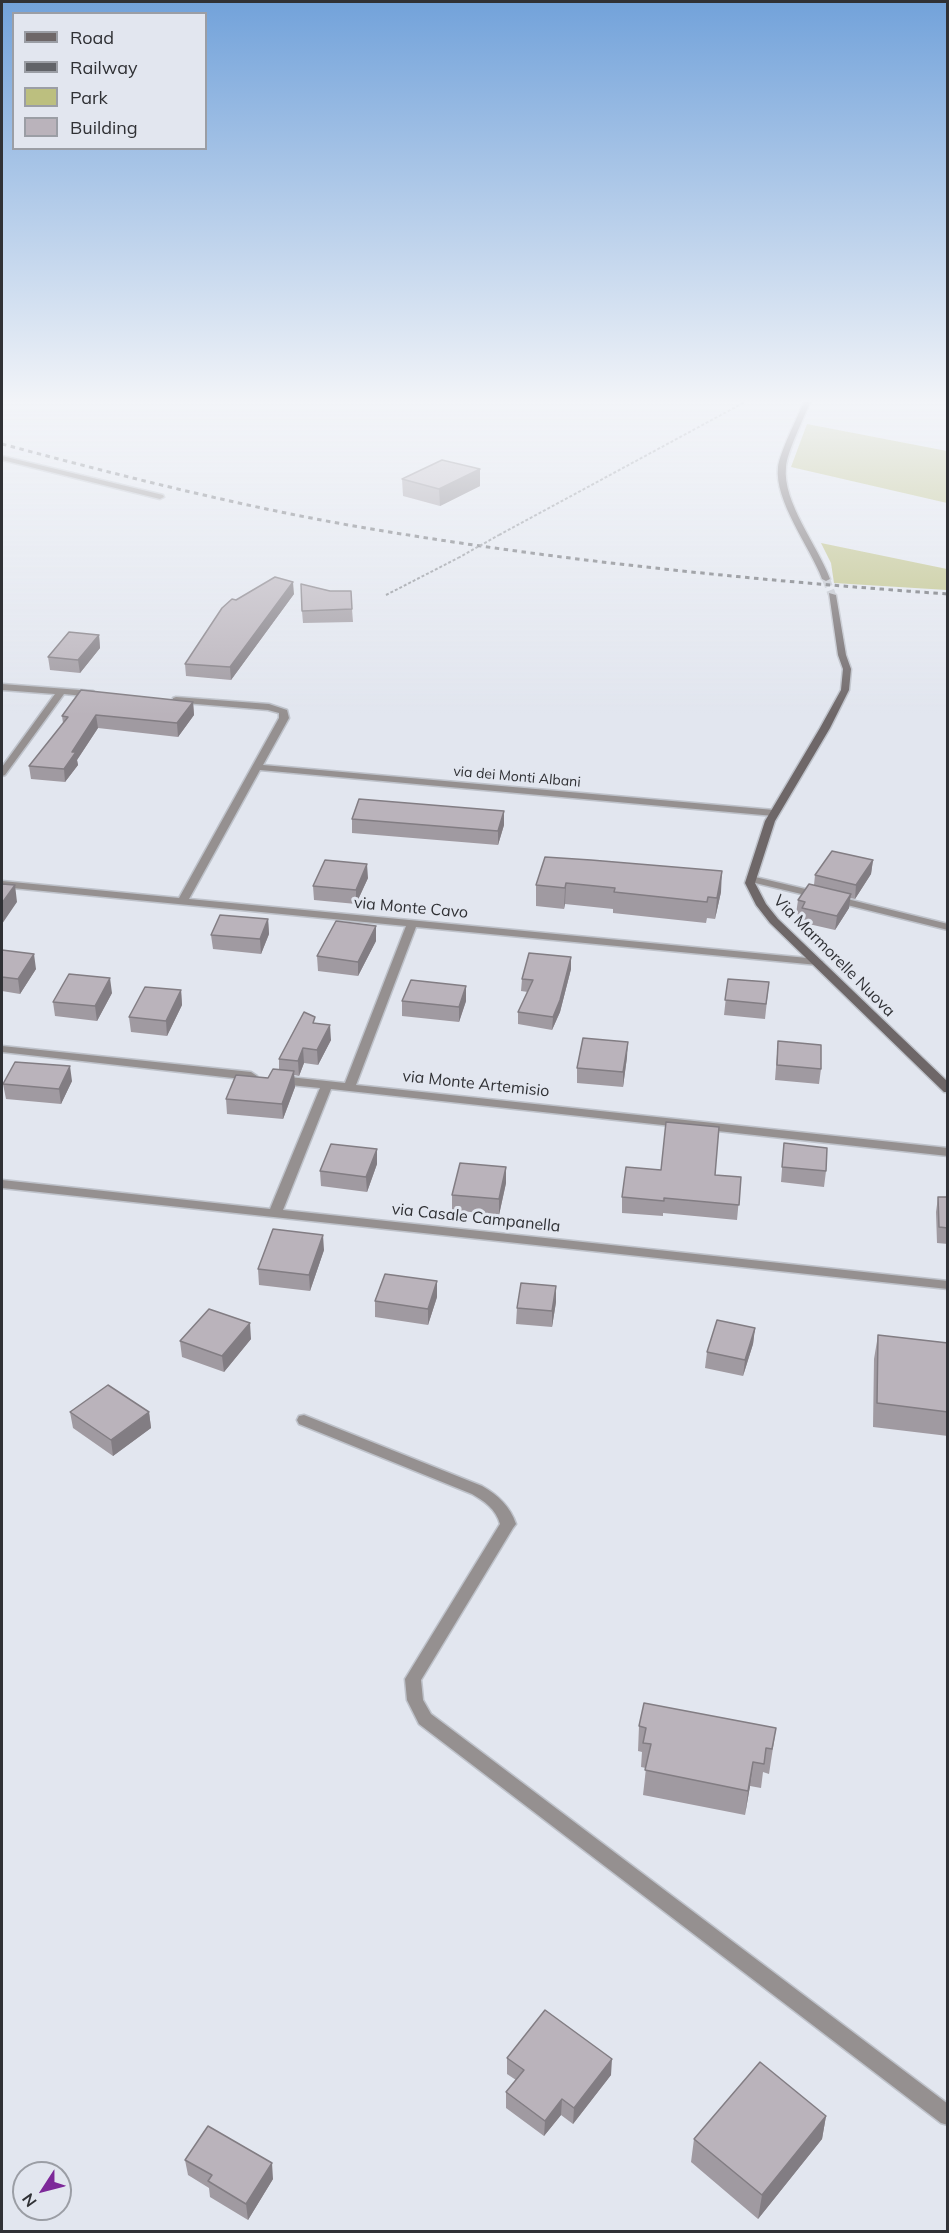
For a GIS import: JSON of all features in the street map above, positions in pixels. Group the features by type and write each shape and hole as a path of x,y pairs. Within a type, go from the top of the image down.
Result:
{"street":[{"path":"792,506 820,560 826,579"},
{"path":"751,879 774,813 830,720 845,690 847,669 832,595"},
{"name":"Via Marmorelle Nuova","path":"751,879 754,894 774,921 948,1089"}],"lane":[{"path":"2,687 107,695"},
{"path":"2,773 61,692"},
{"path":"165,699 269,707 284,712 284,718 182,902"},
{"name":"via dei Monti Albani","path":"257,767 774,813"},
{"path":"751,879 948,927"},
{"name":"via Monte Cavo","path":"2,884 818,962"},
{"path":"349,1087 412,923"},
{"name":"via Monte Artemisio","path":"2,1049 948,1152"},
{"path":"275,1213 327,1085"},
{"name":"via Casale Campanella","path":"2,1184 948,1285"},
{"path":"304,1420 477,1490 491,1498 506,1515 508,1524 413,1679 413,1696 417,1709 425,1719 948,2116"}],"path":[{"path":"386,596 552,506"}],"green space":[{"path":"821,543 947,569 947,590 834,583 831,563"}],"building":[{"path":"275,577 293,582 230,667 185,664 222,608 232,599 236,600"},
{"path":"301,584 330,591 351,591 352,609 302,611"},
{"path":"69,632 99,635 78,660 48,657"},
{"path":"81,690 193,702 177,723 96,715 64,769 29,766 68,717 62,716"},
{"path":"359,799 504,811 498,831 352,819"},
{"path":"832,851 873,860 856,885 815,875"},
{"path":"545,857 722,871 717,898 708,897 707,902 614,892 615,888 566,883 565,888 536,885"},
{"path":"325,860 367,864 356,890 313,886"},
{"path":"2,884 15,885 2,903"},
{"path":"809,884 851,894 837,916 802,908 805,902 798,900"},
{"path":"220,915 268,919 260,939 211,935"},
{"path":"336,921 376,926 358,962 317,956"},
{"path":"2,950 34,954 18,979 2,977"},
{"path":"529,953 571,957 560,1000 553,1017 518,1012 533,980 522,979"},
{"path":"69,974 110,978 95,1006 53,1002"},
{"path":"728,979 769,982 766,1004 725,1000"},
{"path":"411,980 466,986 459,1007 402,1001"},
{"path":"145,987 181,990 166,1021 129,1017"},
{"path":"304,1012 315,1017 313,1023 330,1025 317,1050 303,1048 298,1061 279,1059"},
{"path":"583,1038 628,1042 623,1072 577,1068"},
{"path":"778,1041 821,1045 821,1069 777,1065"},
{"path":"15,1062 70,1066 59,1089 3,1084"},
{"path":"273,1069 294,1071 282,1104 226,1099 236,1075 268,1078"},
{"path":"666,1122 719,1127 715,1175 741,1177 739,1205 664,1198 664,1201 622,1197 626,1167 661,1170"},
{"path":"784,1143 827,1148 826,1171 782,1167"},
{"path":"331,1144 377,1149 366,1177 320,1171"},
{"path":"460,1163 506,1167 499,1199 452,1195"},
{"path":"938,1197 948,1197 948,1228 939,1227"},
{"path":"273,1229 323,1235 309,1275 258,1269"},
{"path":"385,1274 437,1281 428,1309 375,1301"},
{"path":"521,1283 556,1286 552,1311 517,1308"},
{"path":"209,1309 250,1323 222,1356 180,1341"},
{"path":"717,1320 755,1328 745,1360 707,1352"},
{"path":"878,1335 948,1343 948,1412 877,1403"},
{"path":"108,1385 149,1412 111,1440 70,1412"},
{"path":"644,1703 776,1728 772,1749 766,1748 764,1764 753,1762 748,1791 645,1770 651,1744 643,1743 646,1728 639,1726"},
{"path":"545,2010 612,2059 574,2108 562,2099 545,2121 506,2092 524,2070 507,2058"},
{"path":"760,2062 826,2116 762,2195 694,2139"},
{"path":"208,2126 272,2163 246,2204 208,2181 212,2175 185,2160"}],"tunnel":[{"path":"826,579 832,595"}],"railway":[{"path":"254,506 354,526 576,559 650,568 948,594"}]}
